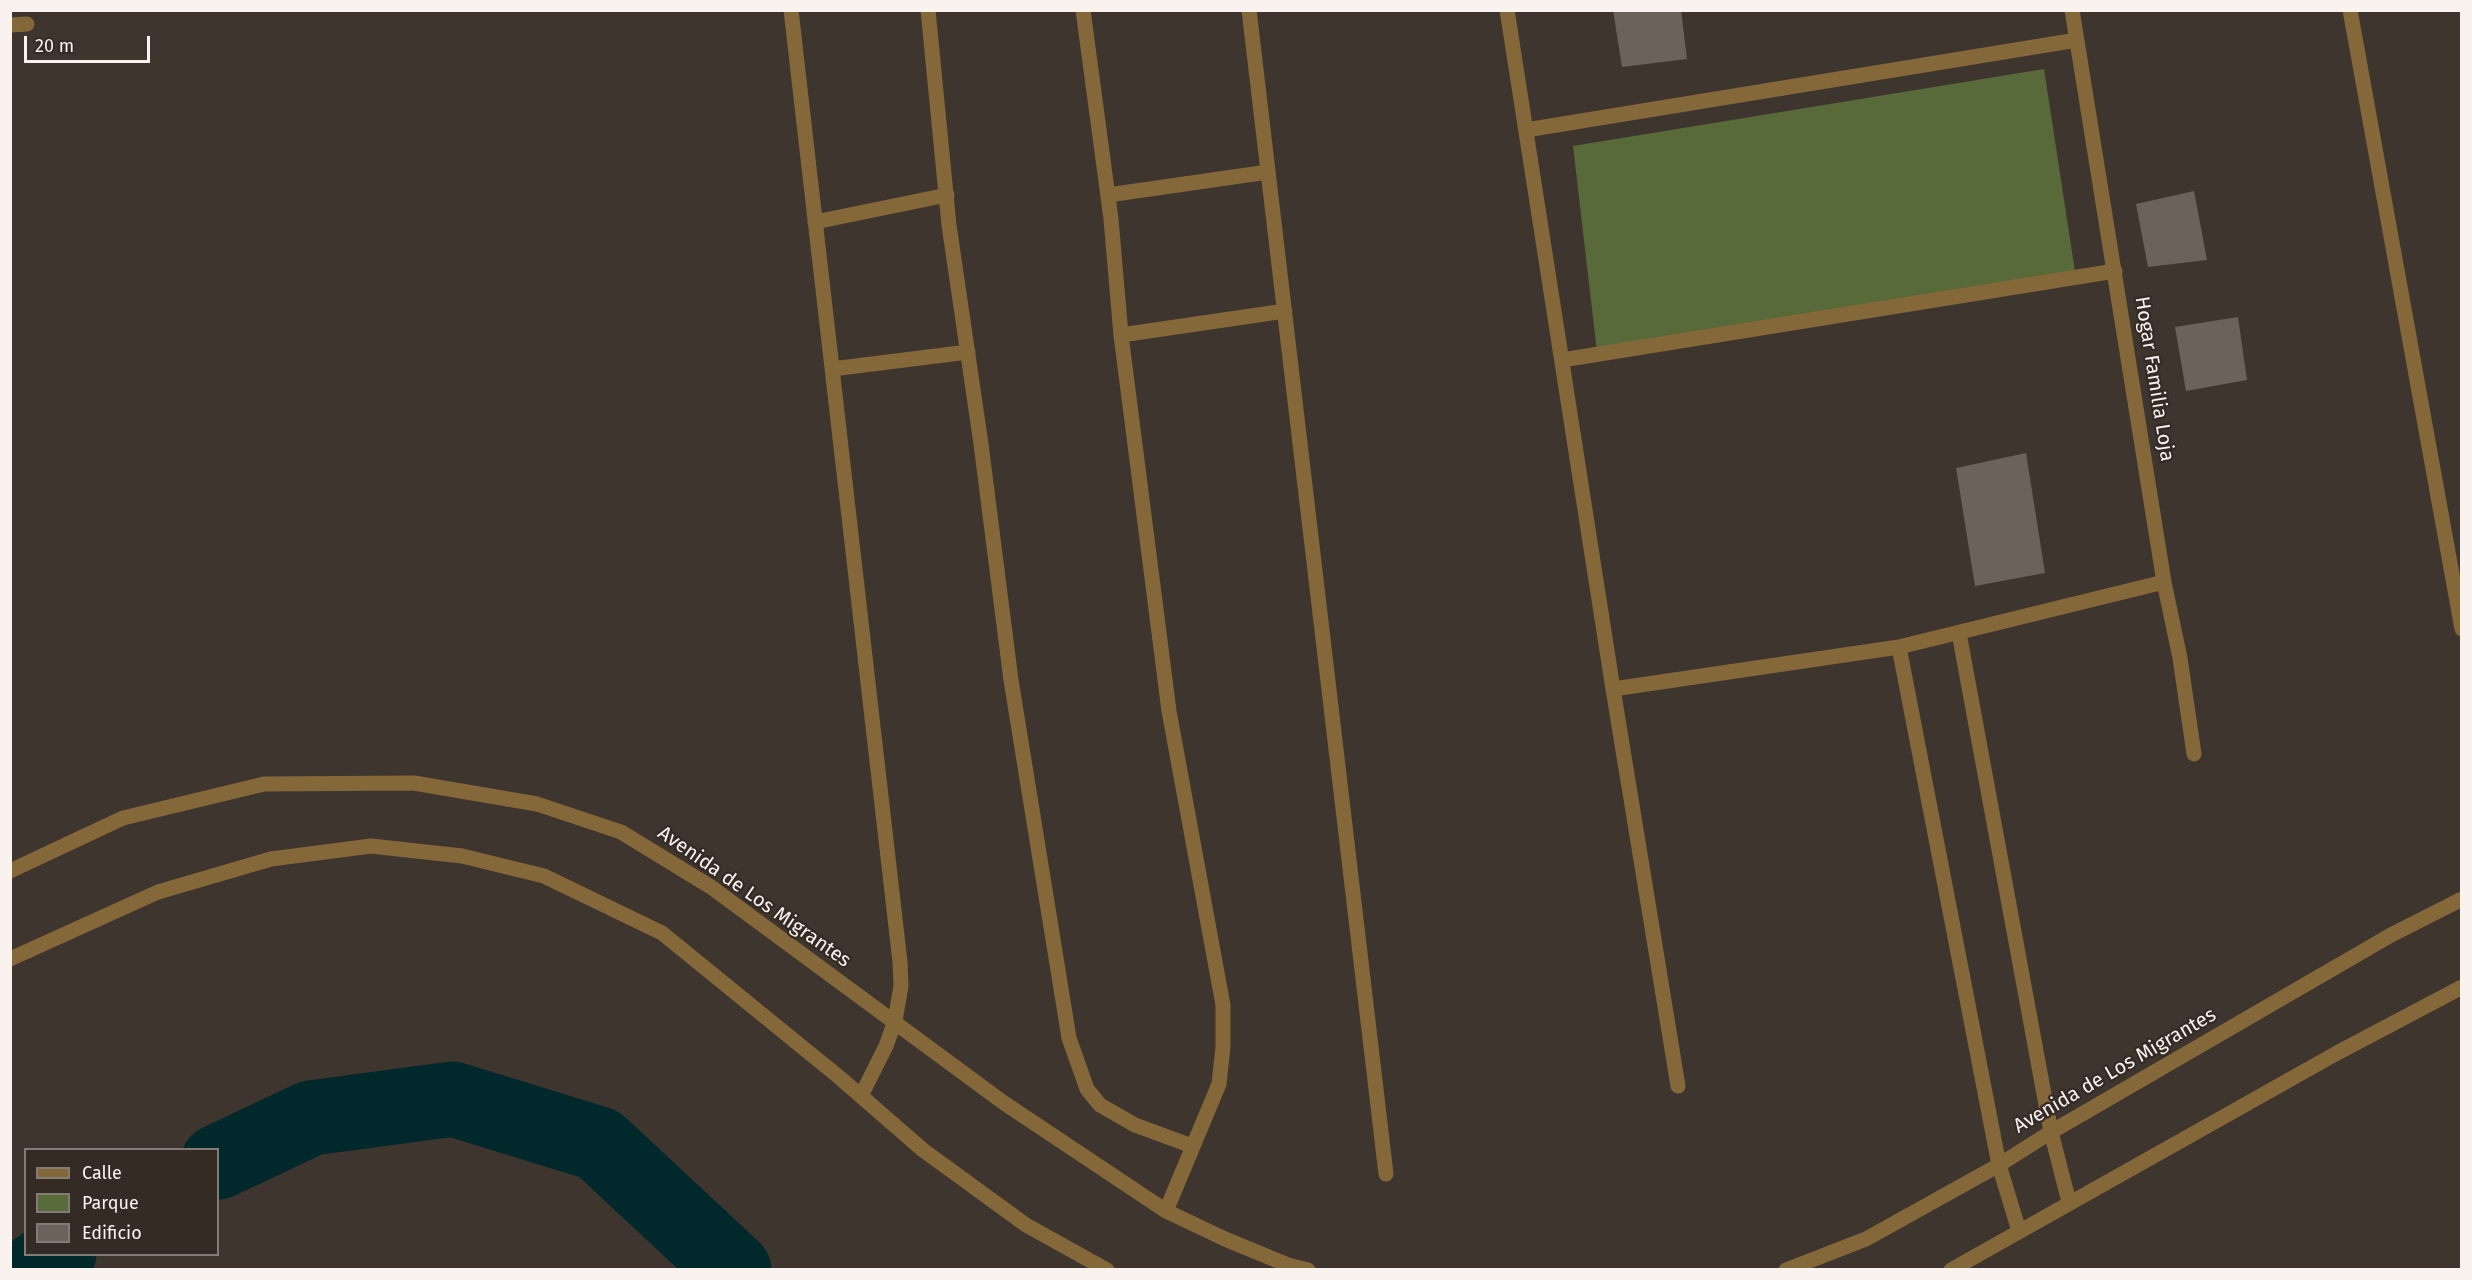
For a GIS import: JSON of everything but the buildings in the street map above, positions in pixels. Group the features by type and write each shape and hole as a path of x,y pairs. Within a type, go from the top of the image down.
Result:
{"street":[{"path":"791,10 900,962 901,986 895,1022 886,1046 861,1096"},
{"path":"928,10 946,195 1011,680 1069,1038 1087,1089 1100,1105 1135,1125 1192,1146"},
{"path":"1083,10 1108,195 1121,335 1169,711 1223,1005 1223,1047 1219,1084 1166,1211"},
{"path":"1249,10 1386,1174"},
{"path":"1507,10 1612,689 1678,1086"},
{"name":"Hogar Familia Loja","path":"2072,10 2194,754"},
{"path":"2350,10 2462,629"},
{"path":"10,25 27,24"},
{"path":"1526,129 2077,40"},
{"path":"1108,195 1268,172"},
{"path":"815,222 946,195"},
{"path":"1562,360 2115,271"},
{"path":"1121,335 1285,311"},
{"path":"832,369 968,352"},
{"path":"1612,689 1899,647 2164,582"},
{"path":"1959,633 2051,1132 2069,1202"},
{"path":"1899,647 1999,1165 2019,1231"},
{"name":"Avenida de Los Migrantes","path":"10,872 123,818 264,784 414,783 537,804 621,832 711,887 1004,1103 1166,1211 1288,1265 1308,1269"},
{"path":"10,959 158,892 271,859 371,846 462,856 544,876 662,933 861,1096 923,1150 1026,1225 1107,1269"},
{"name":"Avenida de Los Migrantes","path":"1786,1269 1866,1239 1999,1165 2051,1132 2391,935 2462,899"},
{"path":"1952,1269 2337,1053 2462,987"}],"green space":[{"path":"2044,69 2076,278 1597,352 1573,146"}],"waterway":[{"path":"219,1162 311,1118 453,1099 599,1144 734,1270"},
{"path":"36,1270 56,1256"}]}
